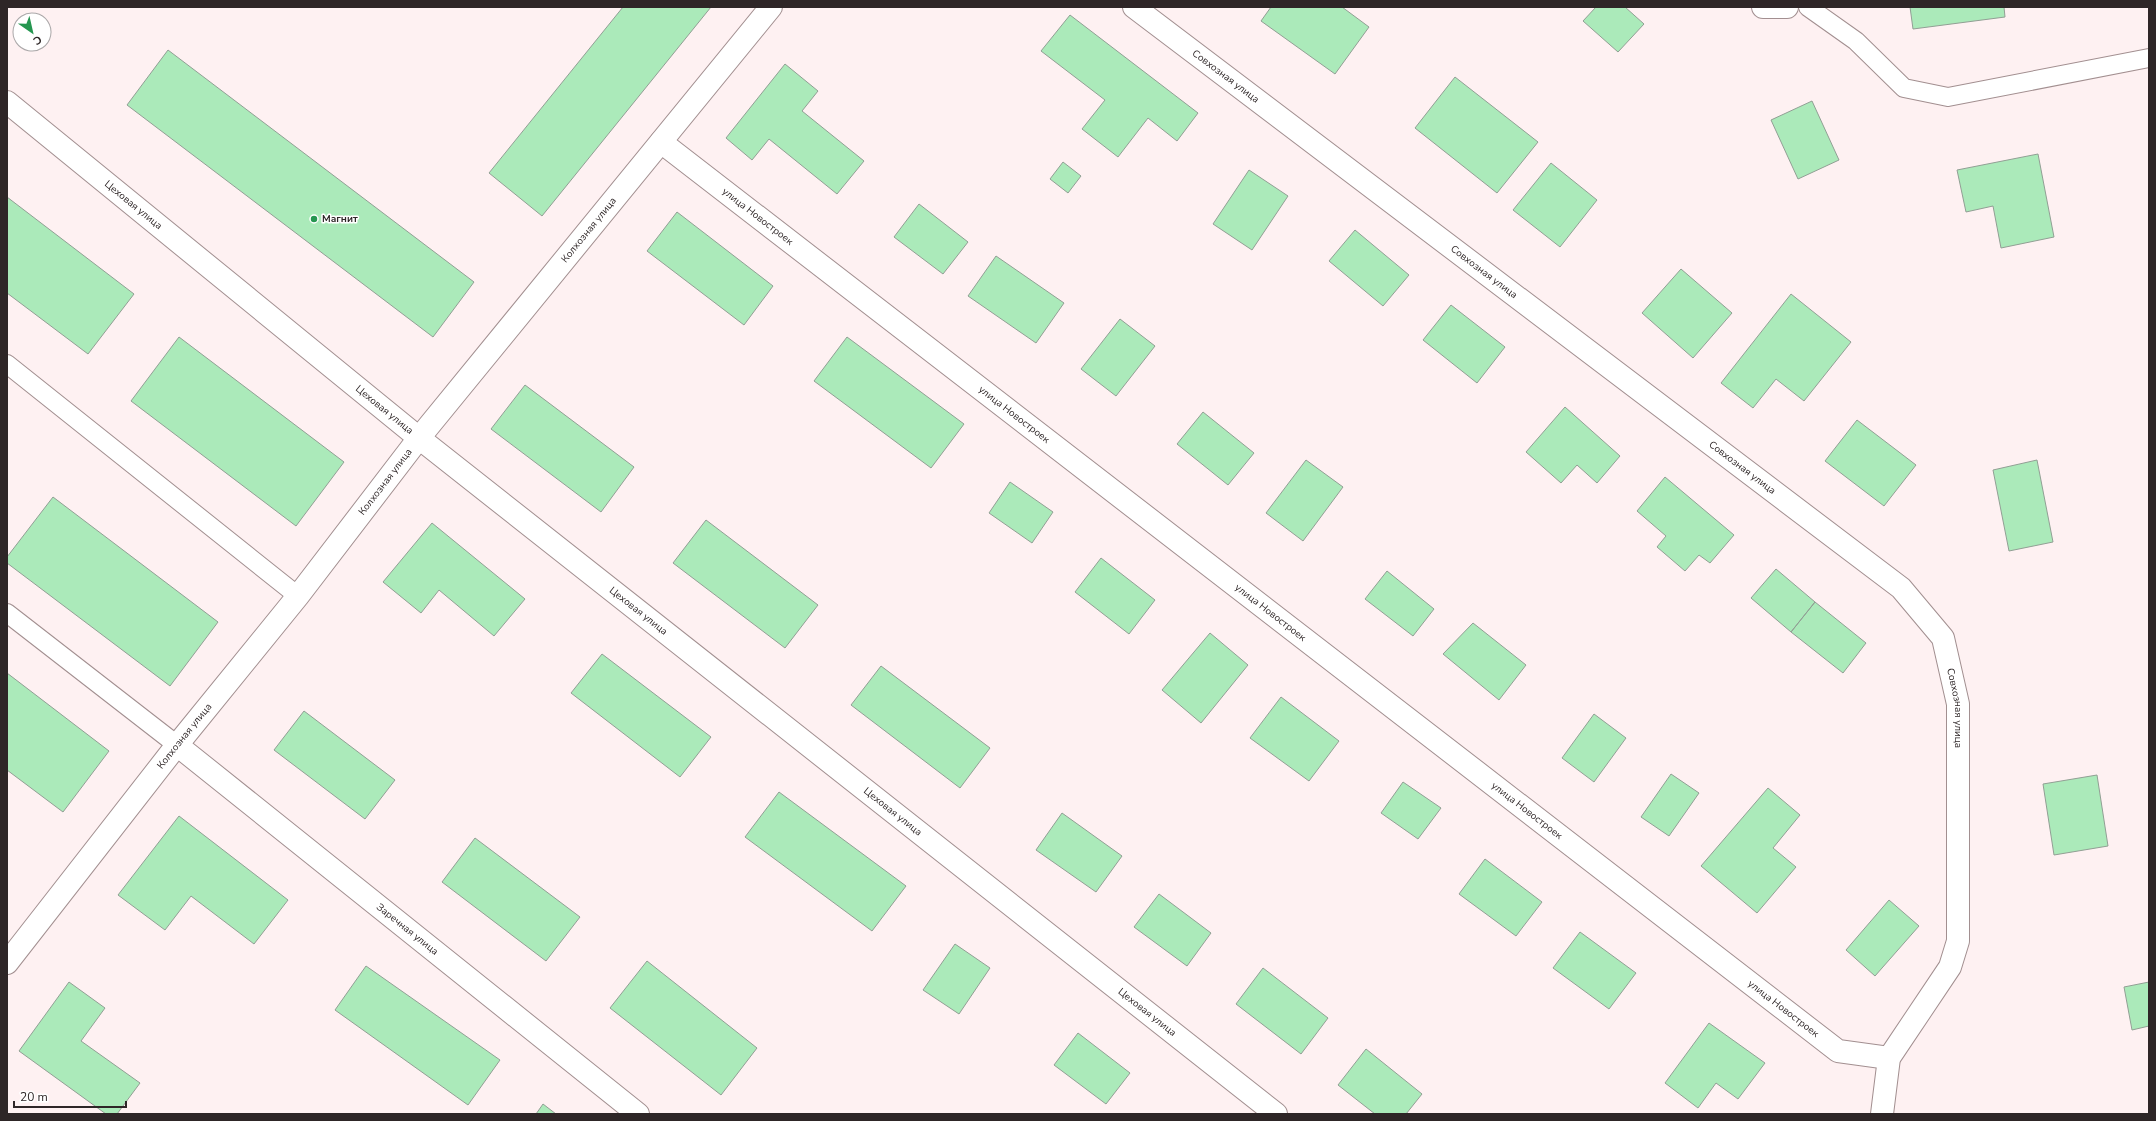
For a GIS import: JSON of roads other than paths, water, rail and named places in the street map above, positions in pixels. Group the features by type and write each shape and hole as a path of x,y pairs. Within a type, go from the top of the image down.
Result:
{"street":[{"name":"Колхозная улица","path":"7,963 178,745 298,596 419,438 771,7"},
{"name":"Совхозная улица","path":"1134,7 1901,588 1943,638 1958,704 1958,941 1950,967 1889,1058 1882,1114"},
{"path":"1763,7 1786,7"},
{"name":"Цеховая улица","path":"7,102 419,438 1276,1114"},
{"name":"улица Новостроек","path":"661,142 1838,1051 1889,1058"},
{"name":"Заречная улица","path":"178,745 638,1114"}],"lane":[{"path":"1808,7 1856,42 1904,88 1948,97 2149,58"},
{"path":"7,364 298,596"},
{"path":"7,613 178,745"}],"place":[{"name":"Магнит","path":"314,219"}]}
